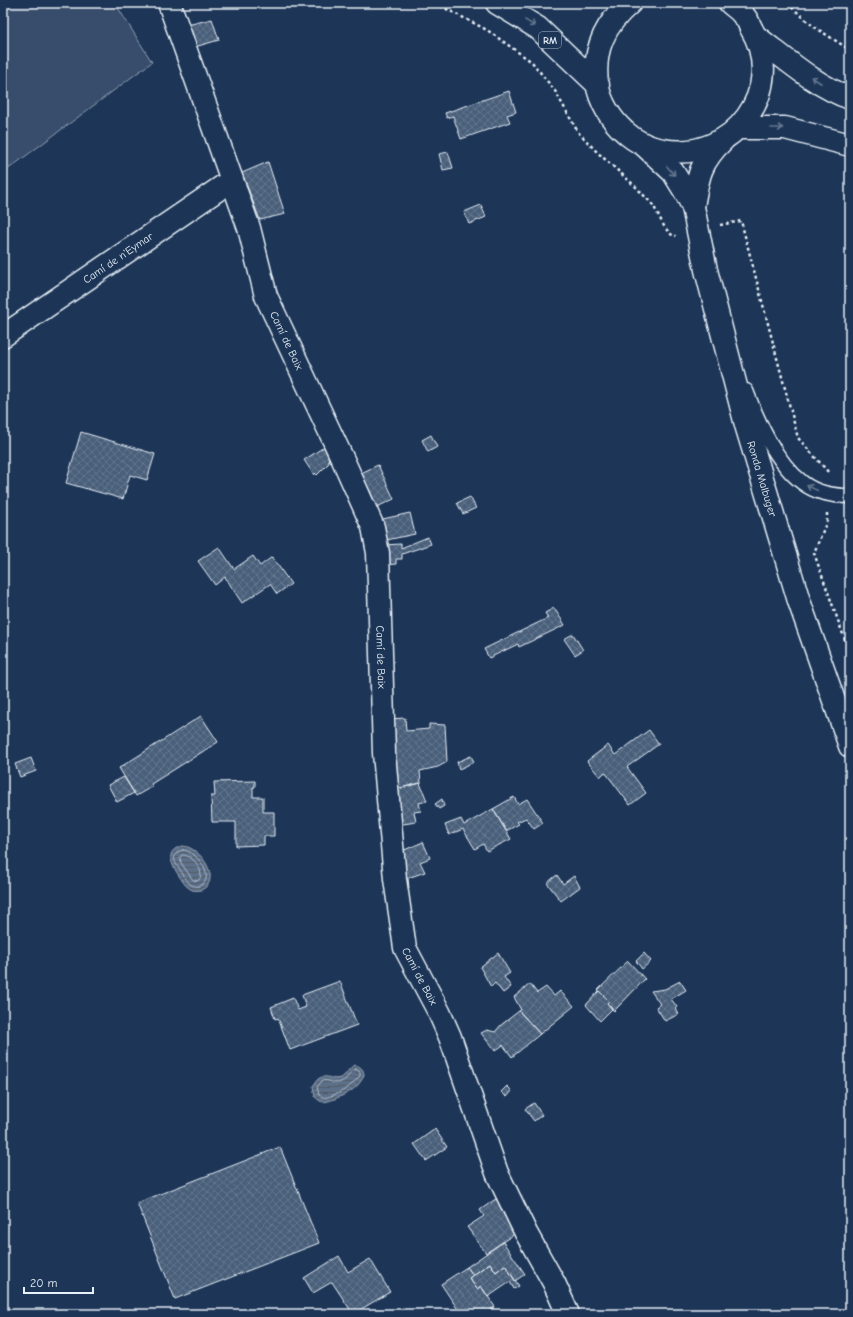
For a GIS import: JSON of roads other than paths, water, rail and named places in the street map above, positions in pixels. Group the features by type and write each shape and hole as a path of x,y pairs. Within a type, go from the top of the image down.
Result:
{"street":[{"name":"Camí de Baix","path":"169,3 249,228 266,296 372,527 378,553 384,753 395,879 405,948 439,1012 450,1037 496,1173 526,1233 554,1282 568,1314"},
{"name":"RM","path":"497,3 538,28 598,84"},
{"path":"630,3 619,12 607,28 599,46 596,65 598,84 602,100 609,114 618,126 630,136 643,144 658,149 673,152 689,152 705,148 731,134 785,128 850,145"},
{"path":"730,3 744,15 758,38 820,83 841,95 850,98"},
{"name":"Ronda Malbuger","path":"693,207 698,175 709,155 731,134 753,109 761,86 763,62 758,38"},
{"name":"Ronda Malbuger","path":"643,144 673,172 693,207 706,270 746,425 797,594 850,746"},
{"name":"Camí de n'Eymar","path":"3,336 232,180"}],"lane":[{"path":"721,327 762,428 779,458 804,484 829,494 850,496"}],"water":[{"path":"183,846 196,852 207,865 210,872 210,879 207,886 201,890 196,891 186,886 176,872 172,863 171,854 177,848"},
{"path":"355,1065 361,1068 364,1075 362,1080 355,1088 342,1096 324,1102 319,1101 315,1097 313,1086 318,1079 321,1077 334,1079 340,1078"}]}
